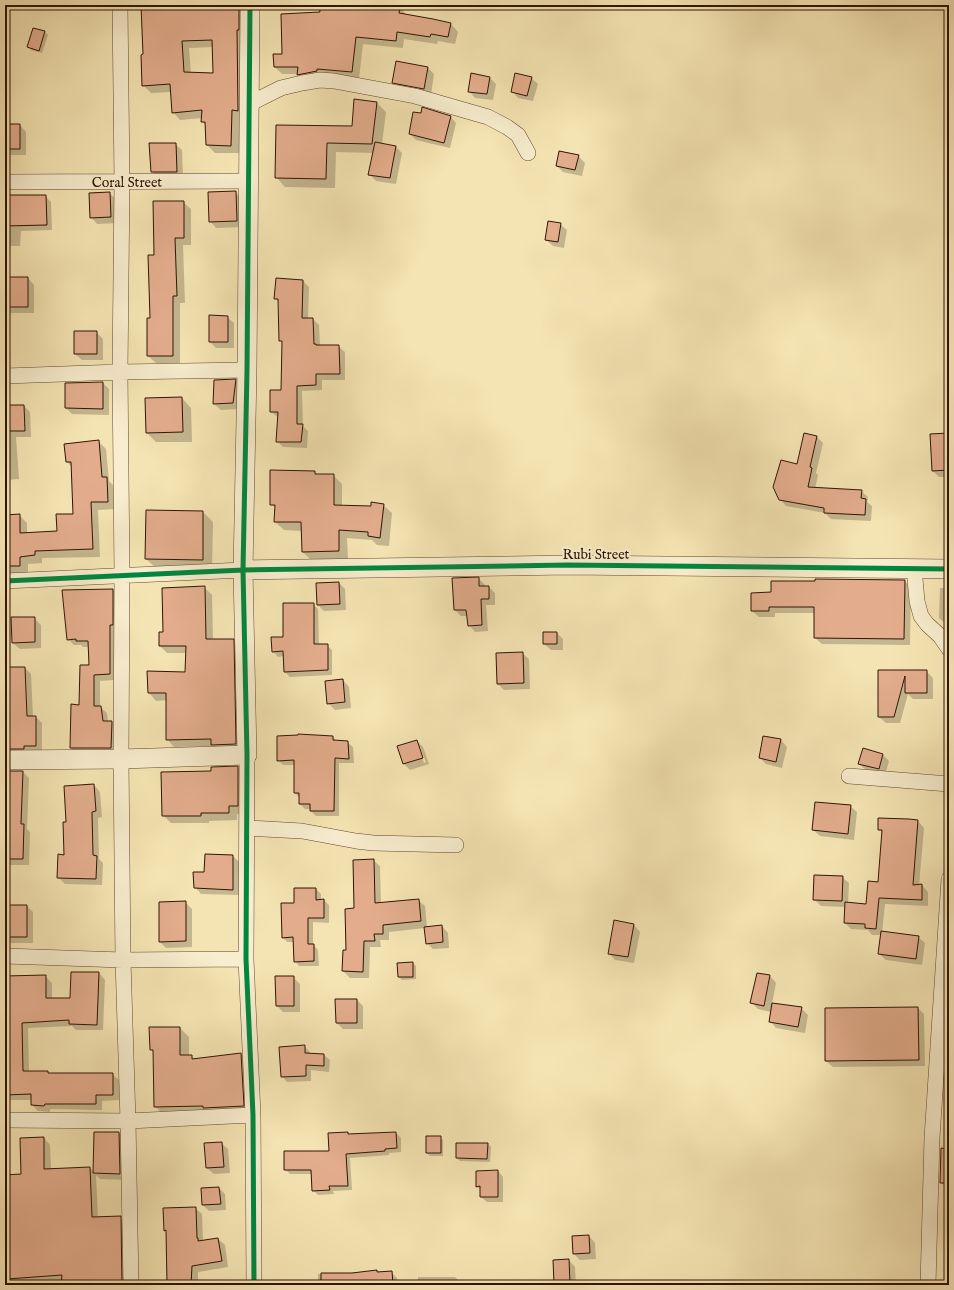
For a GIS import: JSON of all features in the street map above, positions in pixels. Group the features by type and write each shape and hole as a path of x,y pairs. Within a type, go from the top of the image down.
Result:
{"street":[{"path":"120,5 122,182 120,372 122,575 120,759 122,960 128,1121 131,1285"},
{"path":"250,5 244,570 247,755 246,959 253,1115 254,1285"},
{"path":"249,104 281,88 302,82 320,80 334,81 415,96 488,116 508,127 518,135 528,152"},
{"name":"Coral Street","path":"5,182 248,181"},
{"path":"5,376 247,370"},
{"name":"Rubi Street","path":"244,570 567,565 949,569"},
{"path":"914,568 917,601 921,616 940,636 949,649"},
{"path":"5,581 244,570"},
{"path":"5,760 120,759 247,755"},
{"path":"849,776 949,784"},
{"path":"247,828 302,831 373,843 456,845"},
{"path":"928,1285 932,1138 949,879"},
{"path":"5,956 122,960 246,959"},
{"path":"5,1120 128,1121 253,1115"}],"building":[{"path":"188,5 188,8 239,6 239,30 237,30 238,111 232,110 231,146 206,145 205,122 201,122 202,110 172,113 170,84 142,86 141,55 143,54 141,6","holes":["212,40 213,73 184,72 182,41"]},
{"path":"319,5 400,6 399,13 451,23 448,37 431,34 430,37 397,32 396,41 356,37 352,72 317,69 317,71 297,75 298,67 274,67 273,54 282,54 281,14 320,12"},
{"path":"33,28 45,31 39,51 27,47"},
{"path":"396,61 428,67 424,89 392,83"},
{"path":"471,73 490,77 487,94 468,92"},
{"path":"515,73 532,77 527,96 511,92"},
{"path":"354,99 377,102 372,144 327,143 326,179 275,178 276,125 352,126"},
{"path":"422,107 451,116 444,143 409,134 413,112 421,113"},
{"path":"5,124 20,124 20,149 5,149"},
{"path":"375,142 396,146 390,178 368,175"},
{"path":"149,143 176,143 177,172 151,172"},
{"path":"559,151 579,155 575,170 556,166"},
{"path":"236,191 237,221 209,222 208,192"},
{"path":"110,192 111,217 90,218 89,193"},
{"path":"5,195 46,195 47,225 5,226"},
{"path":"153,201 184,201 184,238 175,238 177,296 173,296 173,356 147,356 147,318 150,318 148,255 154,255"},
{"path":"548,221 561,223 558,242 545,240"},
{"path":"5,277 28,277 28,307 5,307"},
{"path":"276,278 303,280 302,318 313,318 314,344 339,345 340,374 316,374 316,385 297,386 297,424 303,424 301,442 276,442 278,412 270,412 270,390 281,390 282,341 279,341 278,299 274,299"},
{"path":"209,315 228,316 228,342 209,342"},
{"path":"74,331 97,331 97,354 74,354"},
{"path":"236,379 233,403 213,404 214,380"},
{"path":"103,382 103,409 65,408 65,383"},
{"path":"182,397 183,432 146,433 145,398"},
{"path":"5,405 24,405 25,431 5,431"},
{"path":"804,433 817,436 810,467 812,468 808,487 862,490 861,498 866,499 865,515 824,513 824,508 779,500 773,487 781,460 797,464"},
{"path":"949,433 949,470 932,471 930,434"},
{"path":"99,440 102,477 107,477 108,502 91,502 93,549 35,551 35,555 20,557 20,566 5,566 5,515 20,514 20,533 57,531 56,514 73,514 71,462 66,462 64,444"},
{"path":"270,470 315,471 315,474 334,474 334,505 371,506 371,502 384,504 380,538 368,536 368,532 339,530 339,551 302,552 301,522 274,522 275,505 270,505"},
{"path":"146,510 203,511 203,560 145,559"},
{"path":"479,577 479,586 489,586 489,599 481,599 482,625 468,626 466,610 454,610 452,578"},
{"path":"815,579 905,580 904,639 814,638 814,607 769,607 769,611 751,611 751,593 771,592 771,581 815,581"},
{"path":"339,582 340,604 317,605 316,583"},
{"path":"205,586 206,639 234,639 236,744 211,745 211,739 166,740 166,693 148,693 147,671 185,672 186,646 159,646 159,632 163,632 162,588"},
{"path":"113,589 113,625 110,625 110,674 94,675 94,706 101,706 103,721 112,721 111,748 70,748 71,704 79,705 80,665 89,665 88,641 76,641 76,639 67,640 62,590"},
{"path":"283,603 314,603 314,644 328,644 328,670 284,672 283,651 272,652 271,637 283,637"},
{"path":"11,617 35,617 35,642 12,643"},
{"path":"543,632 557,632 557,644 543,644"},
{"path":"523,652 524,683 497,684 496,653"},
{"path":"5,667 25,667 27,716 36,716 36,746 24,746 24,749 5,749"},
{"path":"878,670 927,670 927,693 905,693 905,676 894,717 878,717"},
{"path":"343,679 345,702 327,704 325,681"},
{"path":"298,734 333,736 333,740 348,741 349,759 335,758 334,811 310,811 310,804 299,804 299,793 294,793 294,760 277,761 277,736"},
{"path":"763,736 781,739 776,762 759,758"},
{"path":"417,740 423,758 403,764 397,746"},
{"path":"863,748 883,754 879,769 858,764"},
{"path":"238,766 238,806 229,806 229,813 201,813 201,816 162,816 161,772 211,771 211,767"},
{"path":"5,771 23,771 21,824 24,824 23,859 5,859"},
{"path":"94,784 96,811 92,812 93,855 97,856 96,879 57,878 58,854 64,855 63,822 66,822 64,786"},
{"path":"815,802 851,805 848,834 812,830"},
{"path":"878,818 918,820 913,885 922,884 922,900 879,898 876,929 865,928 865,924 844,923 845,902 866,904 868,881 878,882 882,830 878,830"},
{"path":"205,854 233,855 233,890 194,888 193,872 204,872"},
{"path":"374,859 375,903 419,899 421,921 383,925 383,934 374,934 375,941 364,941 363,972 342,971 343,950 346,950 345,909 354,908 353,860"},
{"path":"814,875 843,876 842,901 813,900"},
{"path":"294,888 316,888 316,900 324,899 324,918 308,918 308,944 314,944 314,961 294,962 293,937 282,938 281,903 294,903"},
{"path":"186,901 186,941 159,942 159,902"},
{"path":"5,905 27,905 27,937 5,937"},
{"path":"614,920 634,924 628,957 608,954"},
{"path":"442,925 443,942 426,944 424,927"},
{"path":"881,931 919,936 916,959 878,954"},
{"path":"413,962 413,977 398,977 397,963"},
{"path":"71,972 99,972 97,1025 69,1024 69,1020 22,1023 23,1071 48,1071 48,1073 113,1073 113,1095 96,1095 96,1104 45,1104 44,1106 31,1105 31,1094 5,1095 5,976 46,975 46,998 70,998"},
{"path":"757,973 770,975 764,1006 750,1003"},
{"path":"275,976 294,976 294,1006 276,1006"},
{"path":"335,999 357,999 357,1023 336,1023"},
{"path":"772,1003 802,1007 798,1027 769,1022"},
{"path":"918,1007 919,1060 825,1061 825,1008"},
{"path":"149,1027 180,1027 180,1055 192,1055 192,1059 241,1053 244,1106 203,1108 203,1106 154,1107 153,1050 150,1050"},
{"path":"305,1045 305,1053 324,1054 324,1066 306,1065 306,1076 281,1077 279,1047"},
{"path":"94,1132 119,1132 120,1174 93,1173"},
{"path":"348,1132 348,1134 396,1132 397,1148 385,1149 385,1151 346,1154 348,1186 329,1186 330,1190 312,1191 311,1170 284,1170 284,1151 329,1151 328,1133"},
{"path":"426,1136 441,1136 441,1153 426,1153"},
{"path":"44,1137 44,1169 90,1167 92,1217 121,1216 122,1285 61,1285 62,1275 7,1279 5,1252 5,1175 21,1174 20,1138"},
{"path":"222,1142 224,1167 206,1168 204,1143"},
{"path":"456,1143 488,1143 487,1159 456,1158"},
{"path":"941,1148 949,1149 949,1183 940,1183"},
{"path":"498,1170 498,1197 480,1197 480,1186 476,1187 476,1171"},
{"path":"219,1187 221,1204 202,1205 201,1188"},
{"path":"196,1207 198,1241 218,1238 222,1261 192,1266 191,1285 167,1285 166,1230 164,1231 163,1208"},
{"path":"589,1235 590,1253 573,1254 572,1236"},
{"path":"569,1259 570,1283 554,1284 553,1260"},
{"path":"377,1270 377,1272 392,1271 393,1285 321,1285 321,1273 352,1273"}],"cycle path":[{"path":"250,5 247,370 243,570 247,755 246,959 253,1115 254,1285"},
{"path":"5,581 243,570 567,565 949,569"}]}
